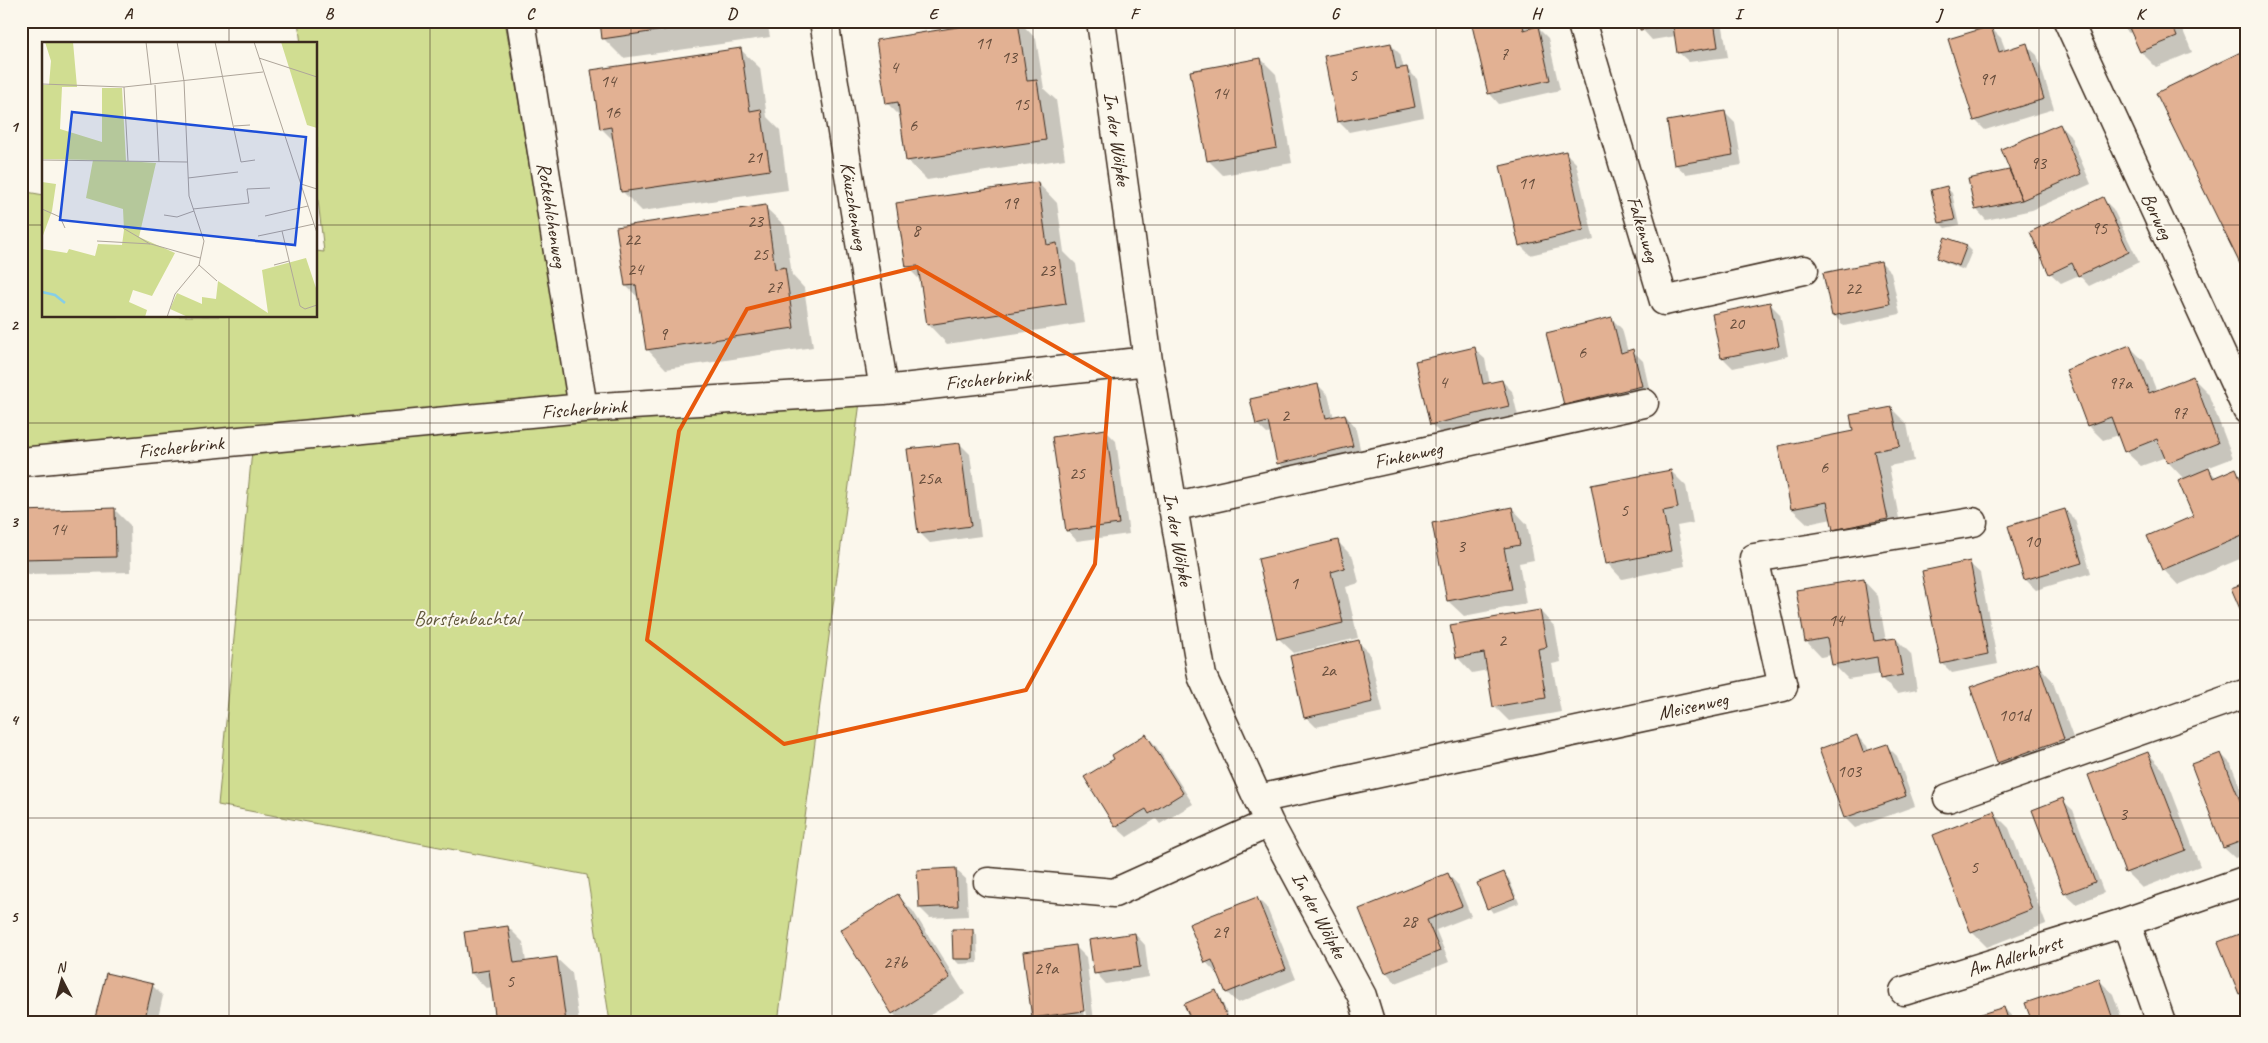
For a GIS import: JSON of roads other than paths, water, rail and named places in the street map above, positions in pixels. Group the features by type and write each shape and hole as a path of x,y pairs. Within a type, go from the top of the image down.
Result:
{"street":[{"name":"Rotkehlchenweg","path":"521,21 583,408"},
{"name":"Käuzchenweg","path":"824,21 884,390"},
{"name":"In der Wölpke","path":"1101,21 1148,361 1202,676 1264,811 1362,996 1370,1022"},
{"name":"Falkenweg","path":"1581,21 1664,301 1804,270"},
{"name":"Borweg","path":"2068,21 2247,410"},
{"name":"Fischerbrink","path":"21,462 583,408 884,390 1148,361"},
{"name":"Finkenweg","path":"1172,507 1644,403"},
{"name":"Meisenweg","path":"1264,811 1783,687 1754,558 1972,522"},
{"path":"1948,798 2247,693"},
{"path":"988,882 1114,893 1264,811"},
{"name":"Am Adlerhorst","path":"1904,991 2126,922 2247,880"},
{"path":"2126,922 2161,1022"}],"park label":[{"name":"Borstenbachtal","path":"467,618"}]}
